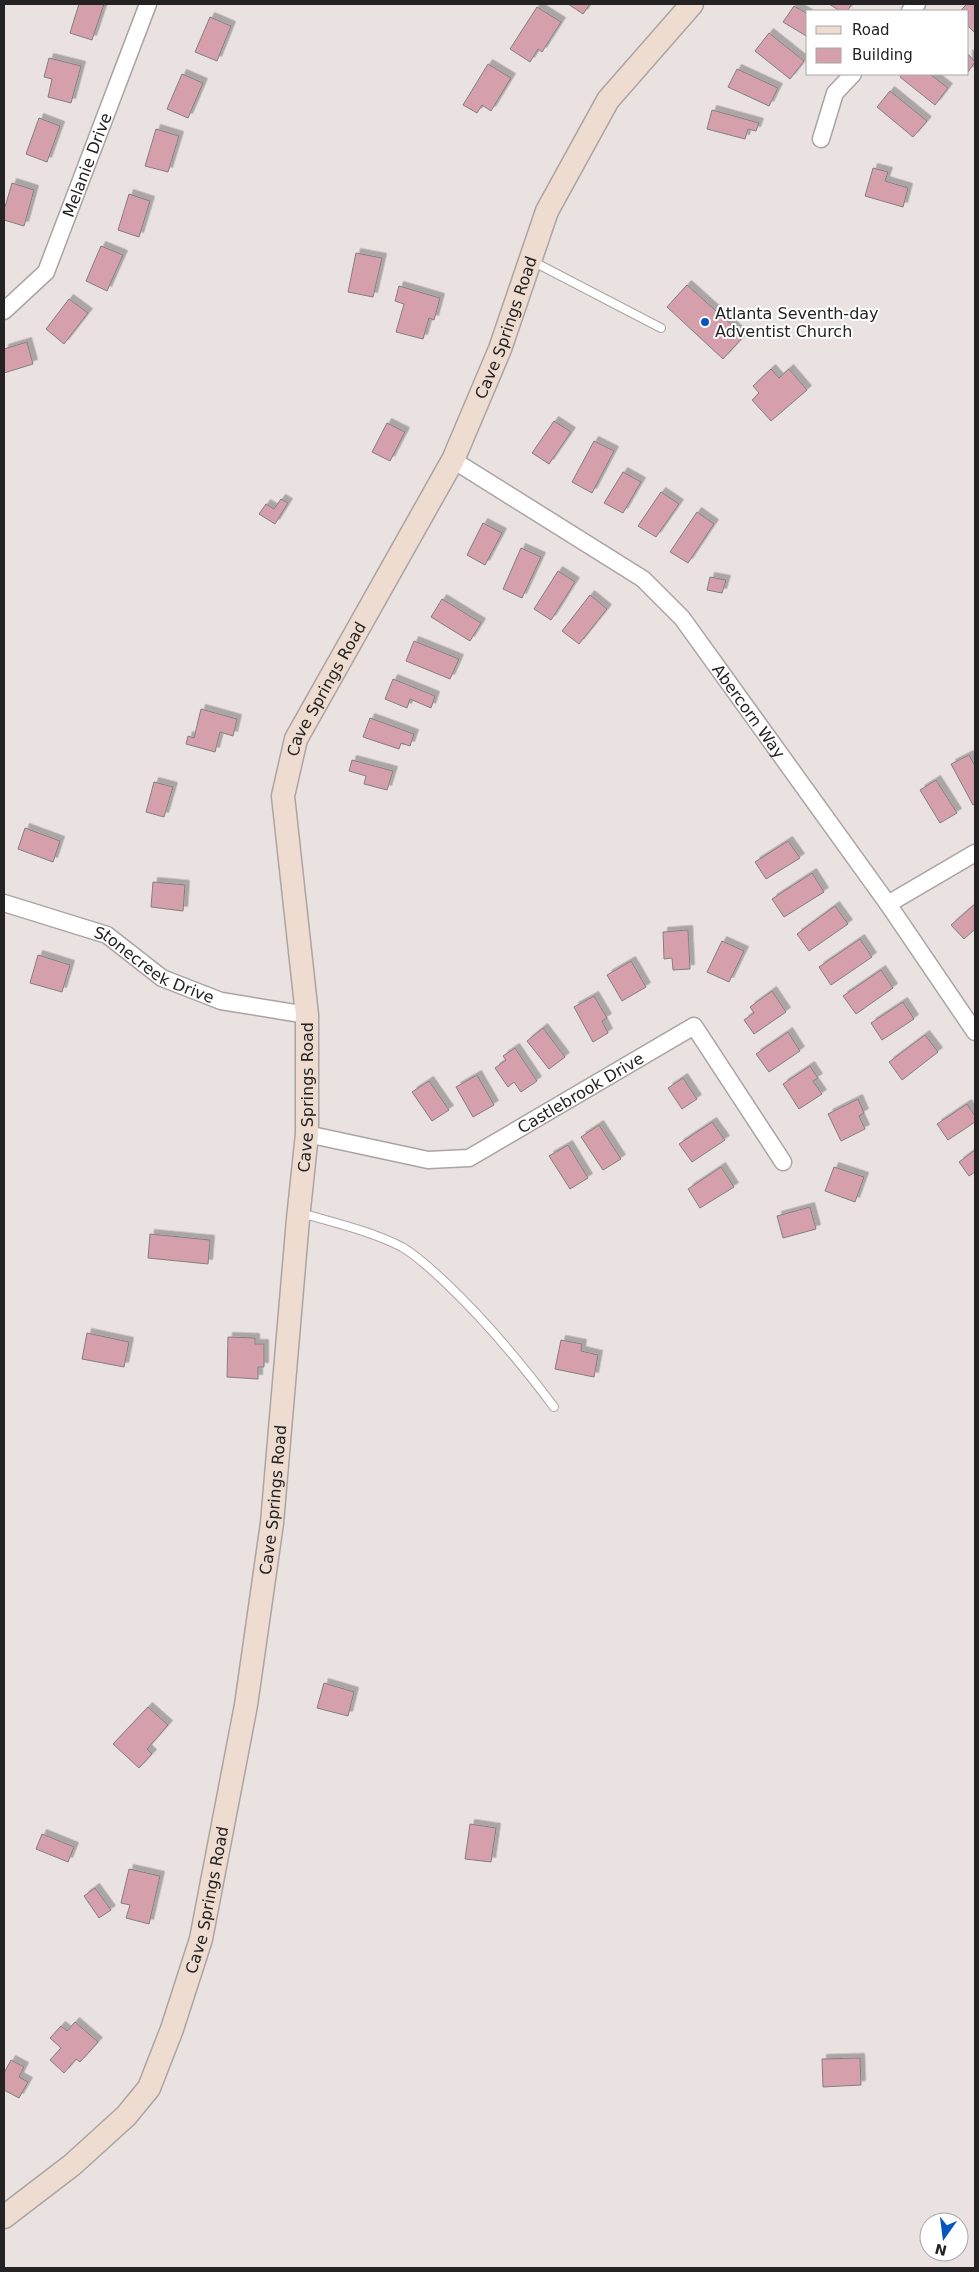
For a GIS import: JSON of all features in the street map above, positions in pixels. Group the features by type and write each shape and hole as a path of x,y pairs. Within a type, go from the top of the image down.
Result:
{"street":[{"name":"Melanie Drive","path":"4,311 46,272 148,4"},
{"name":"Cave Springs Road","path":"4,2217 72,2165 126,2116 149,2088 172,2029 201,1939 246,1705 272,1523 299,1212 308,1134 307,1015 283,796 296,739 453,460 500,350 547,211 608,100 692,4"},
{"path":"821,139 835,93 852,75"},
{"name":"Abercorn Way","path":"453,460 643,579 682,618 888,904 975,1032"},
{"path":"888,904 975,852"},
{"name":"Stonecreek Drive","path":"4,903 107,935 162,978 221,1001 307,1015"},
{"name":"Castlebrook Drive","path":"308,1134 428,1160 468,1158 694,1026 783,1162"}],"lane":[{"path":"530,260 661,328"},
{"path":"299,1212 368,1232 402,1248 426,1264 472,1308 524,1367 554,1407"}],"building":[{"path":"79,4 104,4 92,40 70,33"},
{"path":"568,4 590,4 583,14"},
{"path":"829,4 852,4 848,10 838,10"},
{"path":"967,4 975,4 975,33 969,27 969,10 961,10"},
{"path":"794,6 806,13 806,36 783,22"},
{"path":"537,7 561,22 542,52 538,49 530,62 510,49"},
{"path":"210,17 231,26 217,61 195,52"},
{"path":"769,33 804,61 790,79 755,51"},
{"path":"969,55 975,62 969,71"},
{"path":"49,58 81,66 71,103 48,97 52,79 44,77"},
{"path":"488,64 511,78 491,111 482,105 477,113 463,105"},
{"path":"737,69 778,88 769,106 728,87"},
{"path":"182,74 203,83 188,118 167,109"},
{"path":"901,75 931,75 948,88 935,105 900,77"},
{"path":"890,91 927,121 913,137 877,107"},
{"path":"712,110 759,123 756,131 748,129 745,139 707,129"},
{"path":"39,118 60,126 47,162 26,154"},
{"path":"156,129 179,136 168,172 145,166"},
{"path":"873,168 888,172 885,181 908,188 903,207 865,196"},
{"path":"12,183 34,190 24,226 4,220 4,207"},
{"path":"129,194 150,201 139,237 118,230"},
{"path":"101,246 123,255 107,291 86,281"},
{"path":"356,253 382,258 373,297 348,292"},
{"name":"Atlanta Seventh-day Adventist Church","path":"687,285 744,336 723,359 667,307"},
{"path":"399,286 440,298 434,320 429,318 423,339 396,332 404,304 395,301"},
{"path":"69,299 88,313 64,344 46,329"},
{"path":"27,342 33,364 4,373 4,349"},
{"path":"771,369 779,378 789,369 807,390 771,421 752,400 759,393 753,386"},
{"path":"554,421 571,432 549,464 532,453"},
{"path":"387,423 405,432 390,461 372,452"},
{"path":"594,441 614,451 592,493 572,482"},
{"path":"623,472 641,482 623,513 604,503"},
{"path":"661,492 679,504 656,537 638,526"},
{"path":"281,499 288,503 275,524 259,514 266,504 274,509"},
{"path":"697,512 714,524 688,563 670,552"},
{"path":"483,523 502,533 485,565 467,555"},
{"path":"521,548 541,557 522,598 503,589"},
{"path":"558,571 575,582 551,620 534,609"},
{"path":"710,577 726,580 722,593 707,590"},
{"path":"590,595 607,609 579,644 562,631"},
{"path":"442,599 481,623 470,641 431,617"},
{"path":"414,641 459,659 450,679 406,661"},
{"path":"393,679 435,696 431,708 410,699 407,708 385,699"},
{"path":"201,709 237,719 233,736 220,732 215,752 186,744 188,736 194,738"},
{"path":"370,718 414,734 410,746 401,743 399,749 363,737"},
{"path":"969,755 975,766 975,804 973,805 951,764"},
{"path":"352,760 393,771 387,790 364,784 366,776 349,771"},
{"path":"936,780 957,813 940,823 920,790"},
{"path":"154,782 173,787 164,817 146,812"},
{"path":"25,828 60,841 53,862 18,849"},
{"path":"788,841 800,858 766,879 755,862"},
{"path":"812,873 824,892 784,917 772,899"},
{"path":"153,882 185,885 183,911 151,907"},
{"path":"975,904 975,929 964,939 951,925"},
{"path":"835,906 848,924 809,951 797,934"},
{"path":"688,930 690,969 673,970 672,958 664,959 663,932"},
{"path":"860,939 872,957 831,985 819,967"},
{"path":"722,941 744,951 729,982 707,972"},
{"path":"38,955 70,965 62,992 30,983"},
{"path":"631,961 646,987 622,1001 607,975"},
{"path":"881,970 893,988 856,1014 843,996"},
{"path":"772,991 786,1012 754,1034 744,1020 754,1013 750,1007"},
{"path":"594,996 607,1018 602,1021 608,1033 593,1042 574,1007"},
{"path":"903,1002 914,1019 882,1040 871,1023"},
{"path":"543,1028 565,1057 549,1069 527,1041"},
{"path":"788,1032 800,1051 769,1072 756,1054"},
{"path":"925,1035 938,1052 902,1080 889,1062"},
{"path":"515,1048 537,1081 521,1092 514,1082 508,1087 495,1068 506,1060 503,1056"},
{"path":"810,1066 818,1078 813,1081 822,1094 799,1109 783,1084"},
{"path":"477,1075 494,1105 473,1117 456,1087"},
{"path":"683,1078 697,1099 682,1109 668,1088"},
{"path":"429,1081 449,1110 432,1121 412,1092"},
{"path":"858,1099 864,1113 859,1116 865,1129 841,1141 828,1114"},
{"path":"967,1104 975,1116 975,1122 948,1140 937,1124"},
{"path":"712,1122 725,1140 692,1162 679,1144"},
{"path":"599,1125 621,1159 603,1170 581,1137"},
{"path":"568,1145 588,1178 570,1189 549,1156"},
{"path":"975,1150 975,1172 969,1176 959,1162"},
{"path":"721,1167 734,1187 700,1208 688,1189"},
{"path":"834,1167 864,1177 855,1202 825,1191"},
{"path":"810,1207 816,1229 783,1238 777,1216"},
{"path":"150,1234 210,1240 208,1264 148,1258"},
{"path":"87,1333 129,1342 124,1367 82,1359"},
{"path":"228,1337 255,1338 255,1344 264,1344 264,1367 258,1367 258,1379 227,1377"},
{"path":"561,1340 582,1344 581,1351 598,1355 594,1377 555,1369"},
{"path":"324,1683 354,1692 348,1716 317,1708"},
{"path":"148,1707 168,1725 147,1749 152,1754 139,1768 113,1744"},
{"path":"470,1824 496,1828 491,1862 465,1859"},
{"path":"42,1834 74,1847 68,1862 36,1849"},
{"path":"129,1869 160,1876 149,1924 126,1918 130,1905 121,1903"},
{"path":"95,1888 111,1910 99,1918 84,1896"},
{"path":"75,2022 98,2042 80,2062 76,2059 64,2073 50,2060 61,2048 50,2038 61,2026 67,2031"},
{"path":"860,2058 861,2085 823,2087 822,2059"},
{"path":"11,2060 24,2067 19,2077 28,2082 19,2098 4,2090 4,2073"}],"place":[{"name":"Atlanta Seventh-day Adventist Church","path":"705,322"}]}
